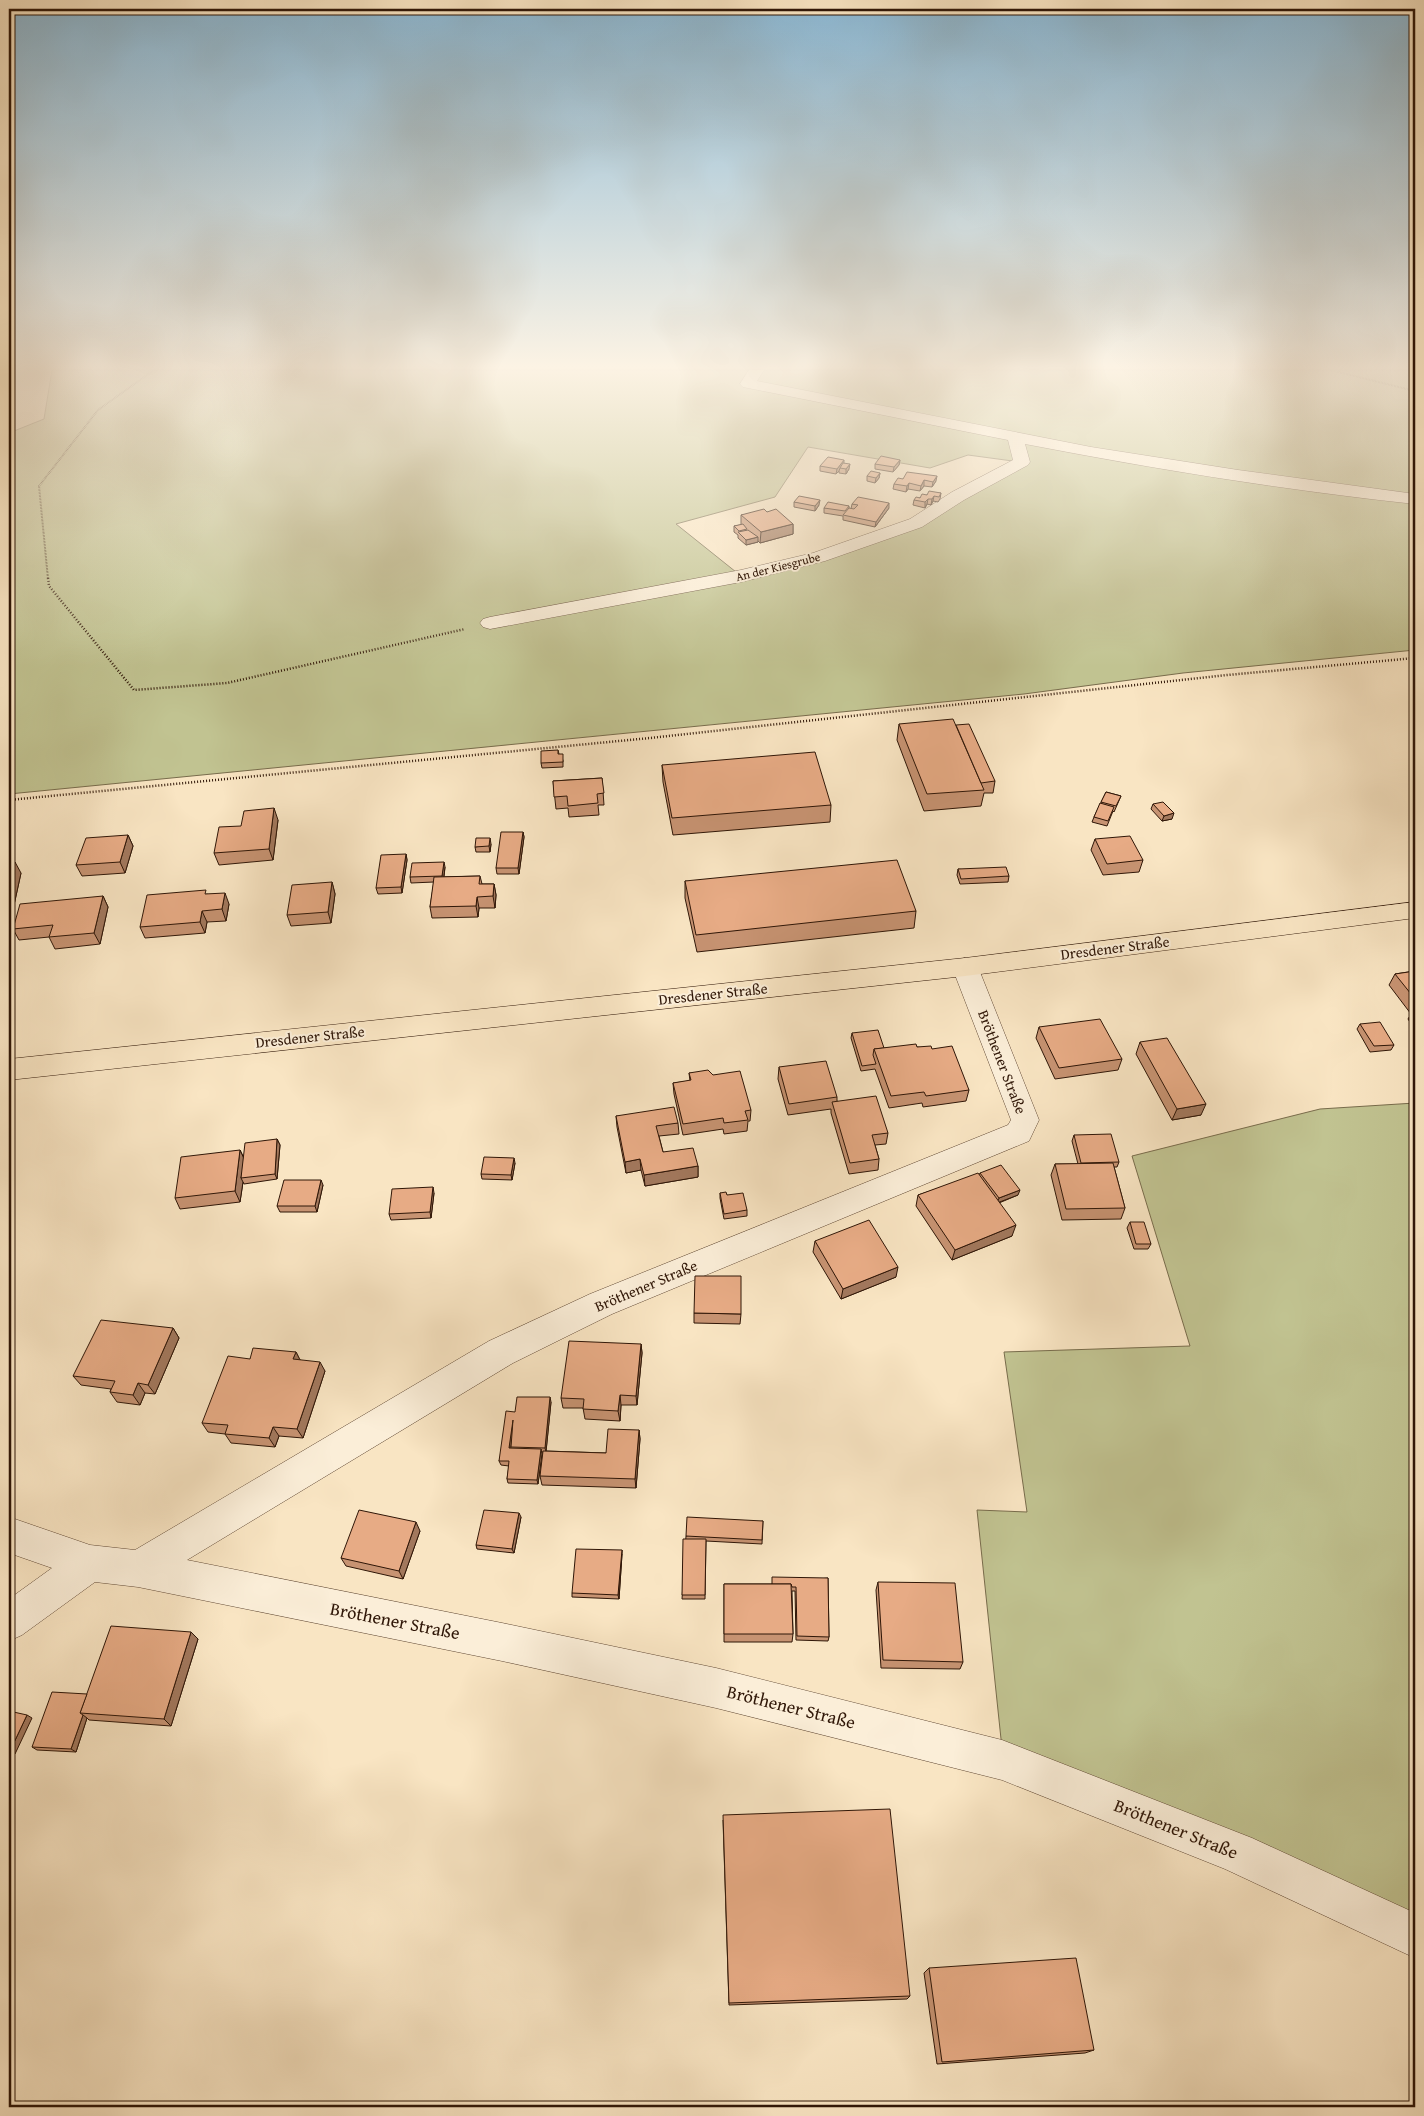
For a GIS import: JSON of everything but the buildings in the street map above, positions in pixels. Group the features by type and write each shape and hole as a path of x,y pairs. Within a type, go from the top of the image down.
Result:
{"main road":[{"name":"Dresdener Straße","path":"9,1070 965,967 1415,910"}],"street":[{"name":"An der Kiesgrube","path":"490,623 741,576 819,558 916,523 958,496 1009,469"},
{"path":"1195,469 1415,499"},
{"name":"Bröthener Straße","path":"138,1569 501,1352 601,1304 1018,1133 1025,1120 965,967"},
{"name":"Bröthener Straße","path":"9,1535 90,1563 138,1569 492,1640 716,1688 1002,1760 1237,1853 1415,1936"},
{"path":"9,1622 90,1563"}],"path":[{"path":"52,469 39,486 49,586 134,690 227,683 490,623"},
{"path":"9,800 640,739 1218,676 1415,658"}],"green space":[{"path":"9,469 794,469 775,497 676,524 741,576 916,523 1008,469 1415,469 1415,650 1183,673 1024,694 9,794"},
{"path":"1415,1103 1415,1933 1239,1850 1003,1758 977,1510 1027,1512 1004,1352 1190,1346 1132,1156 1320,1109"}]}
